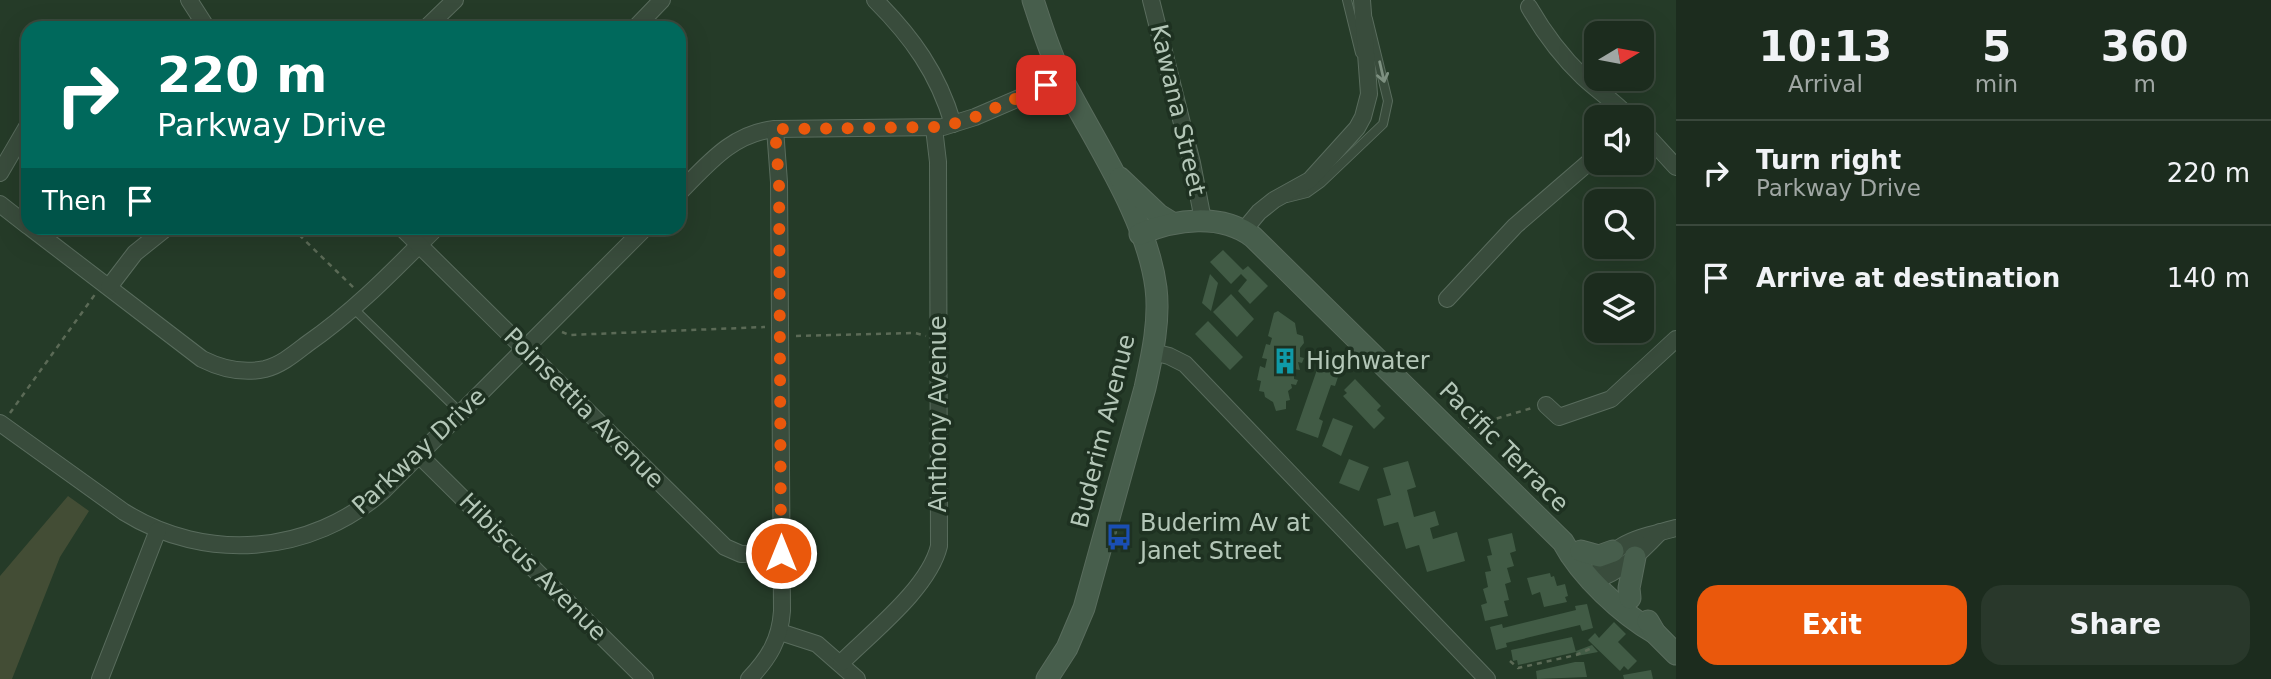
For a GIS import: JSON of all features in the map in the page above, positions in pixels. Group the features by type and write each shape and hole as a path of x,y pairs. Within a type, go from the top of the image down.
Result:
{"street":[{"path":"189,0 202,21"},
{"path":"433,21 455,0"},
{"path":"642,21 662,0"},
{"path":"875,0 907,32 914,43 939,87 953,124"},
{"name":"Buderim Avenue","path":"1033,0 1063,79 1113,172 1140,234 1156,286 1157,306 1153,352 1084,608 1068,648 1047,679"},
{"name":"Kawana Street","path":"1152,0 1192,163 1203,220"},
{"path":"1244,230 1259,212 1274,200 1310,180 1357,128 1367,107 1368,76 1357,2"},
{"path":"1529,7 1548,39 1584,78 1617,105"},
{"path":"686,186 720,152 740,138 775,129 934,128 953,124 1063,79"},
{"name":"Anthony Avenue","path":"841,663 923,581 935,564 939,546 938,162 934,128"},
{"path":"749,679 766,662 780,632 779,182 775,129"},
{"path":"0,173 21,137"},
{"path":"1654,143 1676,167"},
{"path":"1447,299 1516,226 1584,166"},
{"path":"1113,172 1159,215 1172,223"},
{"path":"0,204 21,221"},
{"name":"Pacific Terrace","path":"1140,234 1172,223 1203,220 1244,230 1296,277 1572,547 1573,560 1600,575 1630,598 1640,608 1655,633"},
{"path":"40,235 202,359 232,370 251,371 279,363 359,304 429,235"},
{"path":"106,285 135,253 158,235"},
{"name":"Poinsettia Avenue","path":"409,235 728,550 741,554 781,553"},
{"name":"Parkway Drive","path":"3,429 124,512 158,530 198,542 242,546 284,542 306,536 330,527 369,504 420,456 638,235"},
{"path":"1546,405 1559,417 1611,399 1676,339"},
{"path":"1153,352 1185,364 1487,679"},
{"name":"Hibiscus Avenue","path":"420,456 645,679"},
{"path":"100,679 158,530"},
{"path":"1572,547 1599,556 1614,551 1635,538 1668,530"},
{"path":"1600,575 1635,557 1668,530"},
{"path":"1600,575 1614,551"},
{"path":"1630,598 1629,588 1635,557"},
{"name":"Pacific Terrace","path":"1600,575 1635,621 1655,633 1676,654"},
{"path":"780,632 817,644 857,679"}],"lane":[{"path":"1274,200 1299,197 1321,183 1383,124 1388,109 1386,89 1371,24 1357,2"},
{"path":"359,304 462,414"}],"path":[{"path":"298,235 359,304"},
{"path":"3,429 106,285"},
{"path":"560,330 569,335 765,327"},
{"path":"796,336 915,333 938,338"},
{"path":"1468,426 1546,405"},
{"path":"1510,660 1518,668 1576,656 1592,648"}],"green space":[{"path":"68,496 89,511 60,557 12,679 0,679 0,576"}],"building":[{"path":"1223,250 1243,270 1248,266 1268,286 1250,304 1238,291 1247,280 1241,274 1231,284 1210,262"},
{"path":"1210,274 1218,283 1211,311 1202,303"},
{"path":"1231,294 1254,319 1237,337 1213,312"},
{"name":"Highwater","path":"1278,311 1295,323 1297,334 1303,336 1300,357 1304,358 1302,363 1298,362 1300,370 1294,369 1294,379 1298,380 1296,385 1291,384 1292,388 1288,391 1290,400 1286,401 1286,409 1276,411 1273,402 1265,397 1264,392 1259,391 1261,381 1257,380 1260,366 1265,368 1267,359 1262,358 1266,344 1270,345 1272,338 1268,336 1274,313"},
{"path":"1208,321 1243,357 1230,370 1195,334"},
{"path":"1320,361 1341,368 1335,386 1331,385 1319,419 1323,421 1318,438 1296,430"},
{"path":"1355,379 1381,406 1377,410 1385,418 1374,429 1343,396 1347,393 1344,390"},
{"path":"1333,418 1353,426 1341,456 1322,446"},
{"path":"1349,459 1369,467 1359,491 1339,483"},
{"path":"1408,461 1416,487 1407,490 1414,517 1435,511 1439,525 1430,528 1433,539 1457,532 1465,561 1427,572 1419,545 1406,549 1398,522 1384,526 1377,499 1391,495 1383,468"},
{"path":"1512,533 1516,551 1510,553 1514,566 1507,568 1511,582 1505,584 1509,600 1504,601 1508,616 1485,621 1481,605 1487,603 1483,589 1488,587 1485,572 1491,571 1487,556 1492,555 1488,539"},
{"path":"1550,573 1557,586 1565,584 1567,602 1544,607 1540,592 1532,595 1527,578"},
{"path":"1587,604 1593,628 1582,631 1580,625 1506,643 1507,647 1496,650 1490,627 1502,624 1503,628 1576,610 1575,606"},
{"path":"1614,622 1626,634 1618,642 1637,661 1628,670 1624,666 1620,671 1588,640 1595,633 1599,638"},
{"path":"1572,637 1576,652 1518,665 1517,660 1513,661 1511,650"},
{"path":"1592,645 1598,652 1577,656 1576,651"},
{"path":"1584,662 1587,677 1537,679 1536,671"},
{"path":"1651,670 1653,679 1624,679 1623,675"}],"place":[{"name":"Highwater","path":"1285,361"},
{"name":"Buderim Av at Janet Street","path":"1119,537"}],"route":[{"path":"781,553 779,182 775,129 943,127 975,117 1046,85"}]}
